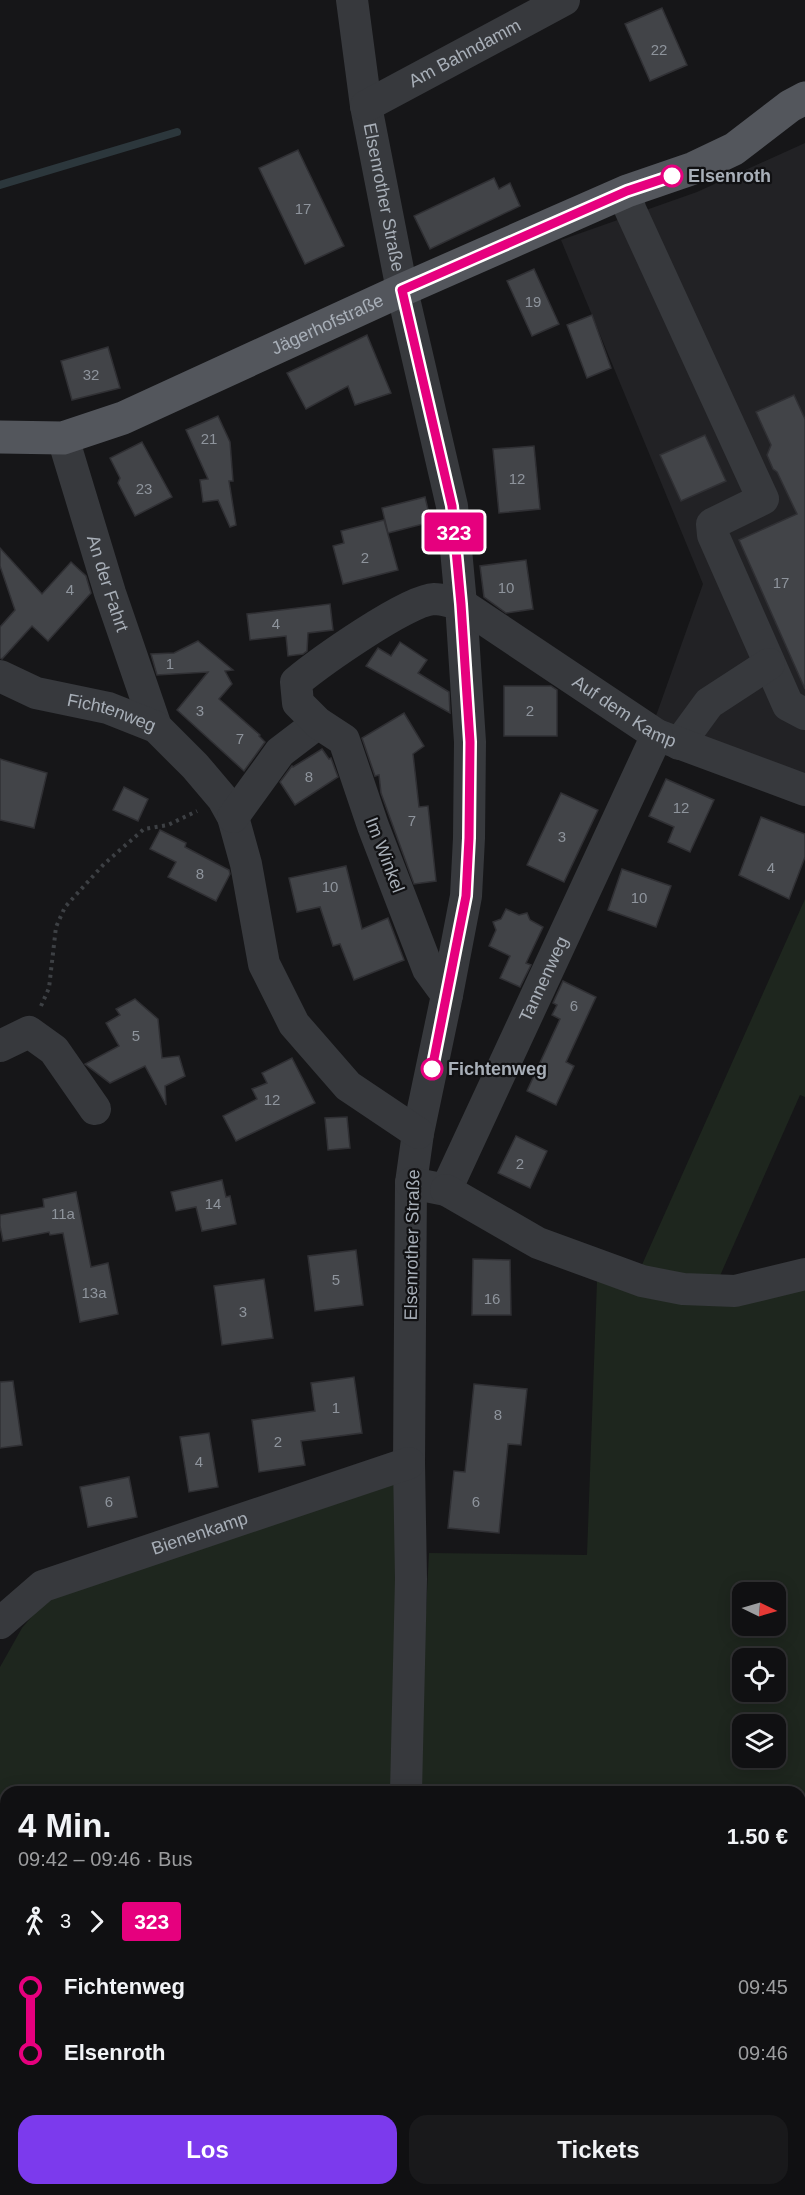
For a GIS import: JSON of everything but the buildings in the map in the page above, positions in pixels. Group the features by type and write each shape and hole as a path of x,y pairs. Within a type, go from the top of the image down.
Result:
{"main road":[{"name":"Jägerhofstraße","path":"0,437 63,438 123,418 402,290 627,191 694,168 734,149 790,106 805,98"}],"street":[{"name":"Elsenrother Straße","path":"352,0 366,106 402,290 452,506 470,742 466,896 418,1132 411,1183 409,1463 411,1579 406,1786"},
{"name":"Am Bahndamm","path":"366,106 564,0"},
{"path":"627,191 630,209 763,499 712,524 713,535 789,705 805,714"},
{"name":"An der Fahrt","path":"63,438 110,593 156,727"},
{"name":"Im Winkel","path":"447,995 428,969 373,826 345,740 318,723 297,703 296,682 324,659 401,611 432,599 461,604"},
{"name":"Auf dem Kamp","path":"461,604 668,739 805,790"},
{"name":"Tannenweg","path":"446,1190 668,739 709,703 769,664"},
{"name":"Fichtenweg","path":"0,676 36,693 108,708 156,727 195,766 228,808 246,864 264,964 294,1024 348,1086 418,1132"},
{"path":"228,808 280,752 318,723"},
{"path":"0,1046 28,1032 54,1050 95,1108"},
{"path":"411,1183 446,1190 538,1243 642,1281 683,1289 735,1291 805,1274"},
{"name":"Bienenkamp","path":"0,1623 43,1586 409,1463"}],"path":[{"path":"28,1032 49,988 56,927 65,907 104,864 144,829 168,825 228,808"}],"shaded area":[{"path":"805,143 805,789 652,727 703,584 561,240 697,192"},
{"path":"805,899 805,1097 800,1095 719,1278 685,1277 641,1267"},
{"path":"597,1281 805,1285 805,1786 417,1786 429,1553 587,1555"},
{"path":"406,1470 395,1786 0,1786 0,1667 22,1628 49,1596"}],"waterway":[{"path":"0,185 177,132"}],"bus line":[{"name":"323","path":"432,1069 466,896 470,742 452,506 402,290 627,191 672,176"}],"place":[{"name":"Elsenroth","path":"672,176"},
{"name":"Fichtenweg","path":"432,1069"}]}
